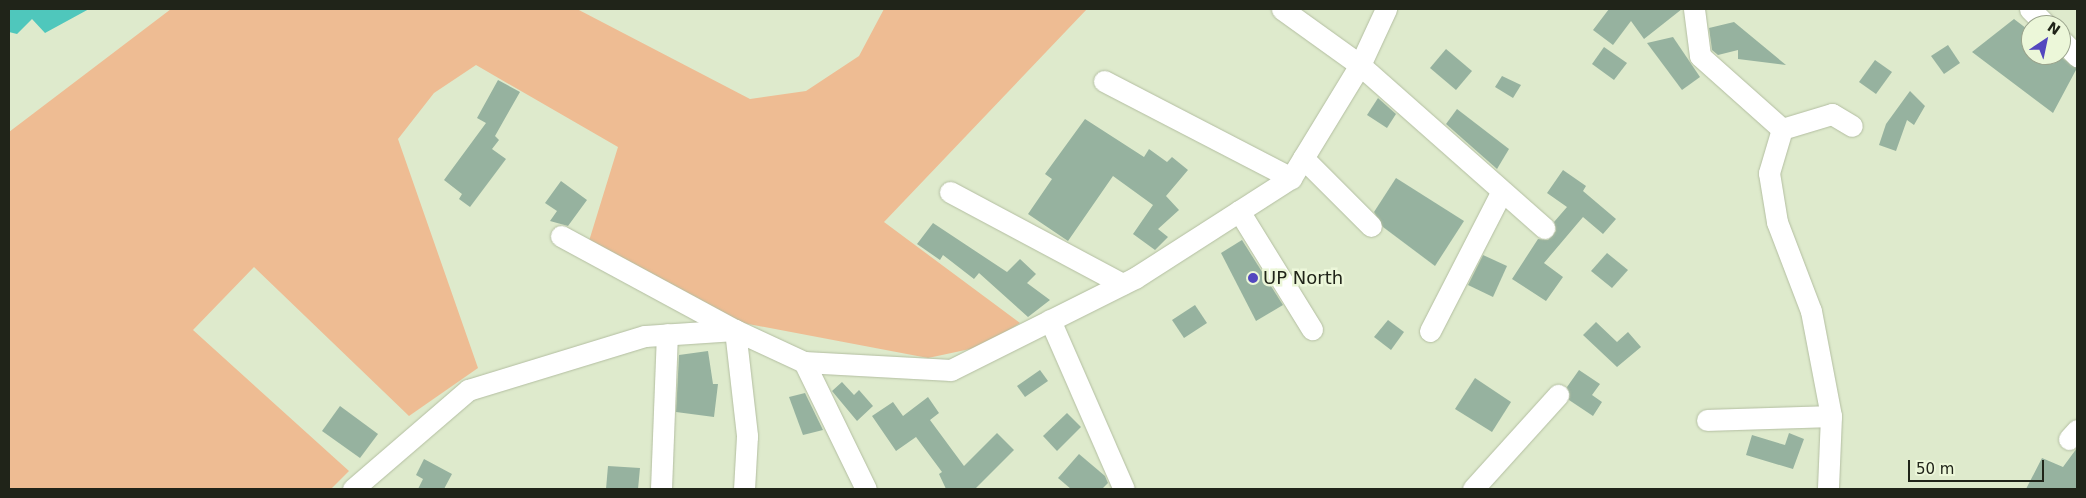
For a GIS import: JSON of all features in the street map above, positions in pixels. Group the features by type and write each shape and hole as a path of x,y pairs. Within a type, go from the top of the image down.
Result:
{"street":[{"path":"1282,9 1360,64 1501,193 1544,228"},
{"path":"561,236 735,330 804,362 950,370 1122,284 1291,178 1360,64 1386,9"},
{"path":"1694,9 1700,56 1782,129"},
{"path":"1104,81 1291,178"},
{"path":"1782,129 1832,114 1852,126"},
{"path":"1782,129 1769,162 1777,222 1811,311 1832,416 1828,489"},
{"path":"1304,158 1370,226"},
{"path":"950,192 1122,284"},
{"path":"1430,331 1501,193"},
{"path":"1239,211 1312,330"},
{"path":"1050,320 1124,489"},
{"path":"352,489 468,390 645,336 735,330"},
{"path":"735,330 747,436 744,489"},
{"path":"661,489 667,334"},
{"path":"804,362 866,489"},
{"path":"1473,489 1558,395"},
{"path":"1707,420 1832,416"}],"shaded area":[{"path":"171,9 577,9 750,99 806,91 859,56 884,9 1087,9 884,222 1020,323 984,346 928,358 727,320 589,241 618,147 476,65 434,93 398,139 478,368 409,416 254,267 193,330 349,471 331,489 9,489 9,132"}],"water":[{"path":"9,9 89,9 45,33 32,19 17,34 9,32"}],"building":[{"path":"1609,9 1682,9 1644,39 1631,21 1613,45 1593,30"},
{"path":"2014,19 2021,24 2021,65 2071,64 2077,68 2053,113 1972,52"},
{"path":"1734,22 1786,65 1738,59 1738,50 1718,55 1712,50 1709,28"},
{"path":"1673,37 1700,77 1682,90 1647,43"},
{"path":"1948,45 1960,63 1944,74 1931,56"},
{"path":"1604,47 1627,63 1614,80 1592,64"},
{"path":"1446,49 1472,71 1456,90 1430,68"},
{"path":"1875,60 1892,72 1876,94 1859,82"},
{"path":"1502,76 1521,85 1513,98 1495,87"},
{"path":"498,80 520,92 495,136 499,140 492,149 506,159 470,207 459,199 462,194 444,180 486,123 477,118"},
{"path":"1910,91 1925,106 1914,125 1907,120 1896,151 1879,145 1886,124"},
{"path":"1378,98 1396,114 1387,128 1367,115"},
{"path":"1457,109 1509,149 1497,169 1446,124"},
{"path":"1085,119 1144,157 1149,149 1167,162 1172,157 1188,170 1166,196 1179,210 1158,229 1168,237 1155,250 1133,234 1153,205 1113,176 1068,241 1028,214 1052,179 1045,174"},
{"path":"1563,170 1586,186 1583,191 1616,219 1603,234 1583,217 1544,263 1563,277 1546,301 1512,279 1538,239 1548,240 1556,231 1554,222 1567,207 1547,193"},
{"path":"1396,178 1464,221 1435,266 1383,227 1374,212"},
{"path":"561,181 587,200 568,226 550,221 557,211 545,203"},
{"path":"933,223 1007,272 1020,259 1036,274 1027,283 1050,300 1028,317 979,273 974,279 943,255 940,260 917,244"},
{"name":"UP North","path":"1242,240 1283,305 1256,321 1221,253"},
{"path":"1607,253 1628,270 1612,288 1591,271"},
{"path":"1483,255 1507,266 1493,297 1468,285"},
{"path":"1195,305 1207,323 1184,338 1172,320"},
{"path":"1388,320 1404,332 1391,350 1374,337"},
{"path":"1596,322 1617,342 1628,332 1641,347 1617,367 1583,335"},
{"path":"708,351 713,384 718,384 714,417 676,412 679,355"},
{"path":"1040,370 1048,381 1025,397 1017,386"},
{"path":"1579,370 1600,384 1592,395 1602,402 1593,416 1569,400 1567,387"},
{"path":"1475,378 1511,402 1492,432 1455,409"},
{"path":"842,382 854,395 859,390 873,406 857,421 832,391"},
{"path":"805,393 823,430 803,435 789,397"},
{"path":"928,397 939,413 930,420 964,466 997,433 1014,450 975,489 946,489 939,474 942,472 916,437 896,451 872,416 893,402 903,416"},
{"path":"340,406 378,434 360,458 322,431"},
{"path":"1067,413 1081,427 1057,451 1043,436"},
{"path":"1789,433 1804,439 1793,469 1746,455 1752,435 1785,445"},
{"path":"2077,448 2077,489 2026,489 2042,458 2063,467"},
{"path":"1079,454 1105,476 1108,483 1102,489 1071,489 1058,478"},
{"path":"424,459 452,474 444,489 418,489 423,479 416,475"},
{"path":"608,466 640,468 638,489 606,489"}],"place":[{"name":"UP North","path":"1253,278"}]}
